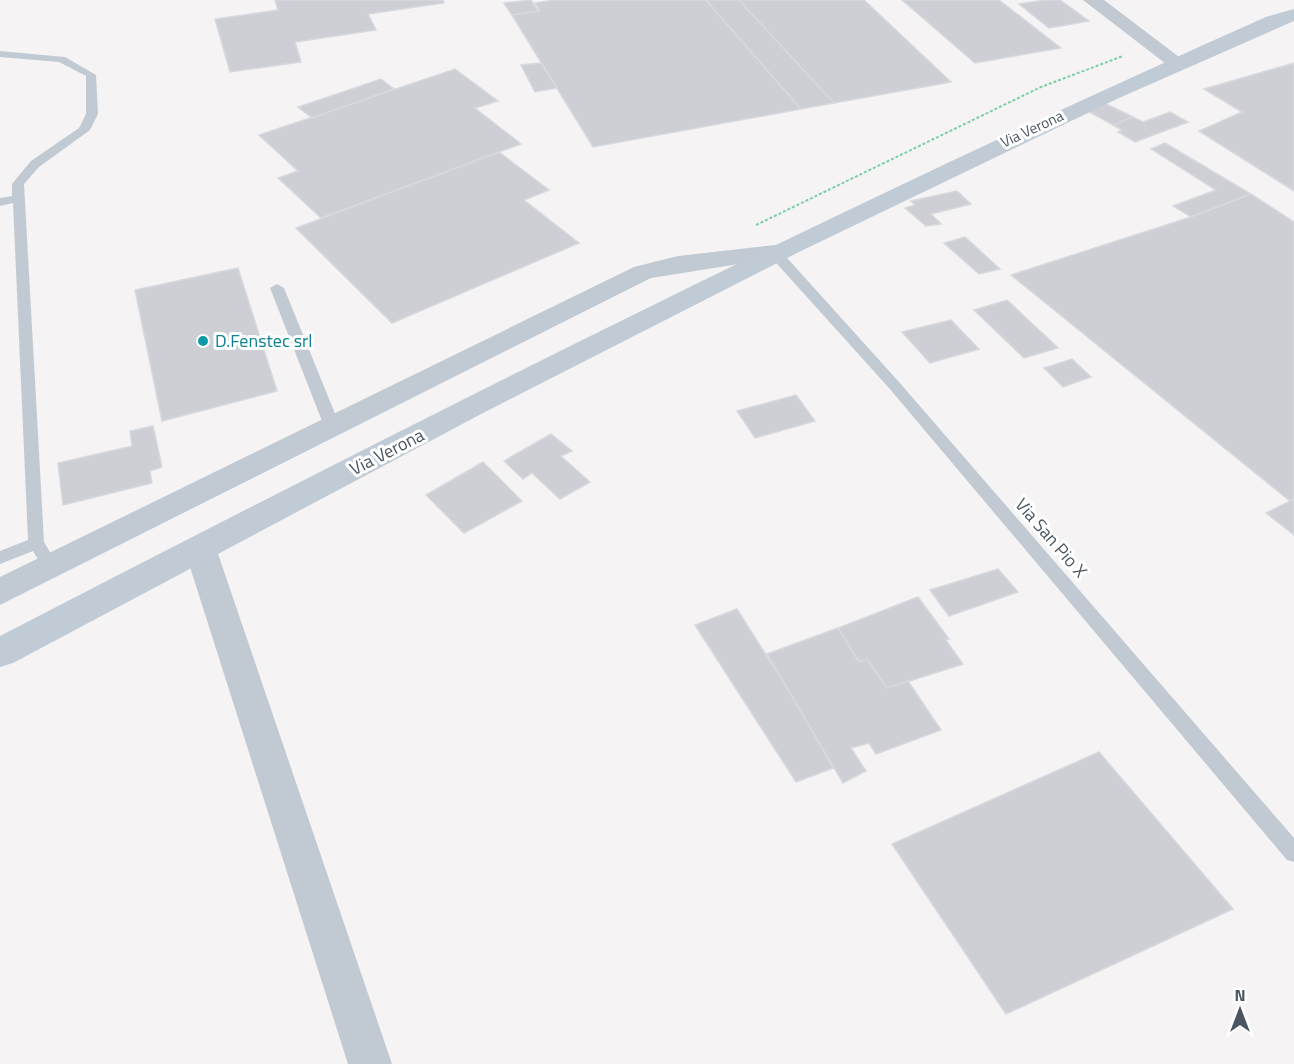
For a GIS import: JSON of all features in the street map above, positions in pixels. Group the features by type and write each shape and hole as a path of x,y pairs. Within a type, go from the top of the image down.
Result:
{"main road":[{"name":"Via Verona","path":"0,652 774,252 1177,63 1273,21 1294,15"}],"street":[{"path":"1092,0 1177,63"},
{"name":"Via Verona","path":"0,592 44,555 333,426 643,272 678,264 774,252"},
{"path":"200,548 370,1064"}],"lane":[{"path":"0,54 61,59 91,75 92,114 84,130 35,164 18,184 44,555 0,558"},
{"path":"0,202 20,198"},
{"name":"Via San Pio X","path":"774,252 894,385 1294,853"},
{"path":"276,288 333,426"}],"path":[{"path":"747,230 1041,87 1154,45"}],"building":[{"path":"275,0 443,0 444,3 368,14 376,30 295,42 301,62 230,72 215,19 278,10"},
{"path":"531,0 538,11 512,15 504,3"},
{"path":"554,0 706,0 801,109 593,147 512,15 540,11 535,3"},
{"path":"706,0 739,0 834,103 801,109"},
{"path":"739,0 864,0 951,82 834,103"},
{"path":"902,0 999,0 1061,48 975,63"},
{"path":"1060,0 1089,21 1049,28 1019,4"},
{"path":"541,63 557,88 535,92 521,65"},
{"path":"1294,63 1294,191 1199,131 1242,112 1204,89"},
{"path":"455,69 498,101 475,108 521,144 321,218 278,178 298,171 259,135"},
{"path":"381,79 394,89 312,118 298,107"},
{"path":"1104,103 1133,117 1113,125 1086,110"},
{"path":"1170,112 1188,122 1135,142 1118,132 1122,130 1113,125 1133,117 1143,122"},
{"path":"1165,143 1251,194 1191,217 1173,206 1216,190 1151,149"},
{"path":"499,152 549,190 524,200 579,243 392,323 296,228"},
{"path":"957,191 971,204 931,214 941,224 926,226 905,208 915,205 911,201"},
{"path":"1251,194 1294,222 1294,499 1290,501 1011,275 1191,217"},
{"path":"965,237 1000,269 979,274 944,243"},
{"name":"D.Fenstec srl","path":"238,268 277,391 162,421 135,290"},
{"path":"1007,300 1058,348 1024,358 974,310"},
{"path":"951,320 979,349 930,363 902,332"},
{"path":"1072,359 1091,377 1063,387 1044,368"},
{"path":"796,395 815,421 755,438 737,411"},
{"path":"153,426 162,467 150,471 152,483 63,505 58,463 132,446 130,431"},
{"path":"551,434 572,451 561,456 590,482 560,499 532,473 523,479 504,461"},
{"path":"483,462 522,501 464,533 426,495"},
{"path":"1294,499 1294,535 1266,513"},
{"path":"998,569 1018,592 949,616 930,590"},
{"path":"918,597 949,639 945,639 963,664 887,688 867,659 859,662 838,628"},
{"path":"737,609 796,702 833,768 796,782 695,625"},
{"path":"838,628 859,662 867,659 887,688 908,681 941,730 876,754 869,743 851,748 866,771 843,783 767,654"},
{"path":"1099,752 1233,909 1006,1014 892,844"}],"place":[{"name":"D.Fenstec srl","path":"203,341"}]}
